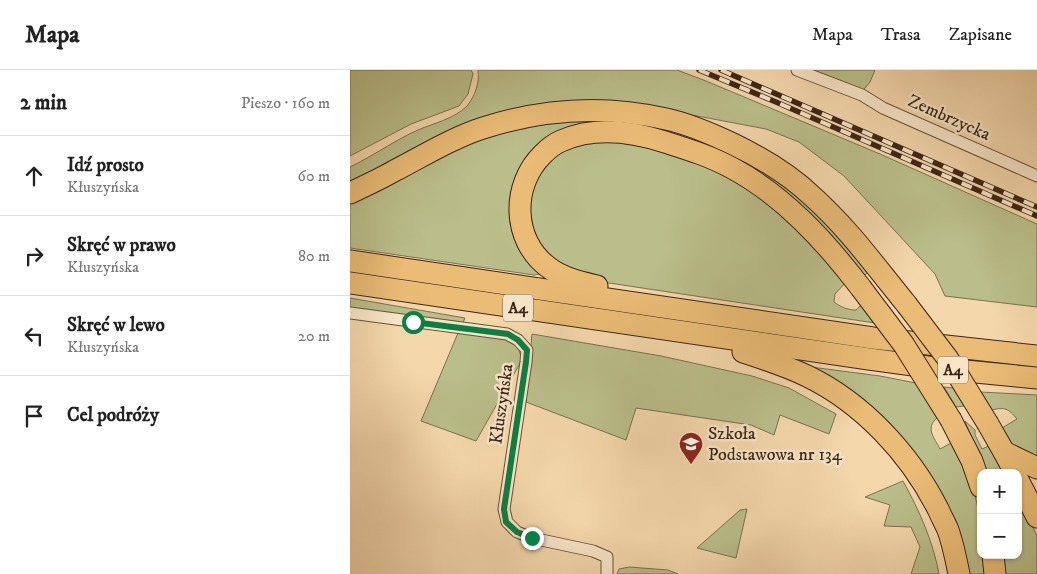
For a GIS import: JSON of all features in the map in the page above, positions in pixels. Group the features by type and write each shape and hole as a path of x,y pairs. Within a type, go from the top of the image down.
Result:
{"highway":[{"path":"350,193 422,156 481,129 530,116 556,112 610,111 638,114 668,119 722,139 765,160 786,174 844,227 907,304 948,360 988,424 1013,469"},
{"path":"674,309 569,278 548,267 530,248 520,222 519,206 521,194 529,171 549,148 574,136 594,132 615,131 657,139 691,150 732,168 780,201 828,248 904,345 951,420 972,461 977,475"},
{"name":"A4","path":"350,261 873,338 1037,356"},
{"name":"A4","path":"350,283 935,368 1037,378"},
{"path":"686,333 774,362 808,376 856,408 897,446 931,495 948,530 959,574"},
{"path":"1004,452 1037,468"},
{"path":"1022,488 1037,518"},
{"path":"993,559 995,574"}],"street":[{"name":"Zembrzycka","path":"797,70 862,95 883,108 1037,176"},
{"name":"Kłuszyńska","path":"350,313 508,334 518,340 527,350 504,509 506,522 517,532 532,538 593,551 607,557 607,574"}],"green space":[{"path":"350,70 471,70 473,74 468,94 459,106 411,124 350,156"},
{"path":"478,70 677,70 880,154 1037,224 1037,307 945,296 935,274 844,176 799,142 766,129 639,105 562,103 350,184 350,167 409,134 450,117 467,106 476,89"},
{"path":"807,70 875,70 870,82 860,94"},
{"path":"574,118 655,124 726,147 800,195 870,271 862,277 828,238 664,134 533,150 526,259 540,274 534,275 350,248 350,201 447,152 487,136"},
{"path":"591,140 626,142 671,153 723,174 761,197 782,214 846,282 835,294 834,302 844,308 853,310 856,310 861,305 875,323 589,280 541,251 527,211 538,172 560,150"},
{"path":"350,298 465,318 462,325 350,310"},
{"path":"458,333 505,339 517,344 522,360 476,441 421,421"},
{"path":"532,334 661,356 752,376 789,388 836,414 829,434 780,415 774,435 751,425 636,408 626,440 526,402"},
{"path":"811,367 916,383 937,418 933,422 931,429 935,440 940,449 953,442 975,495 977,504 977,559 986,559 987,574 969,574 954,522"},
{"path":"944,387 953,388 964,406 956,407"},
{"path":"981,392 1037,395 1037,460 1012,445 1004,437 1007,435 1002,428 1017,419 1006,409 992,410"},
{"path":"965,421 975,430 975,435 982,449 991,445 1004,469 983,469"},
{"path":"903,481 925,526 939,574 911,574 920,547 911,527 884,526 890,505 865,497"},
{"path":"1022,504 1037,536 1037,574 1002,574 1001,559 1022,559"},
{"path":"747,509 736,558 697,548 740,510"},
{"path":"629,567 668,570 678,574 617,574 619,569"}],"railway":[{"path":"699,70 1037,216"},
{"path":"721,70 1037,207"}],"place":[{"name":"Szkoła Podstawowa nr 134","path":"691,465"}],"route":[{"path":"413,322 508,334 518,340 527,350 504,509 506,522 517,532 532,538"}]}
